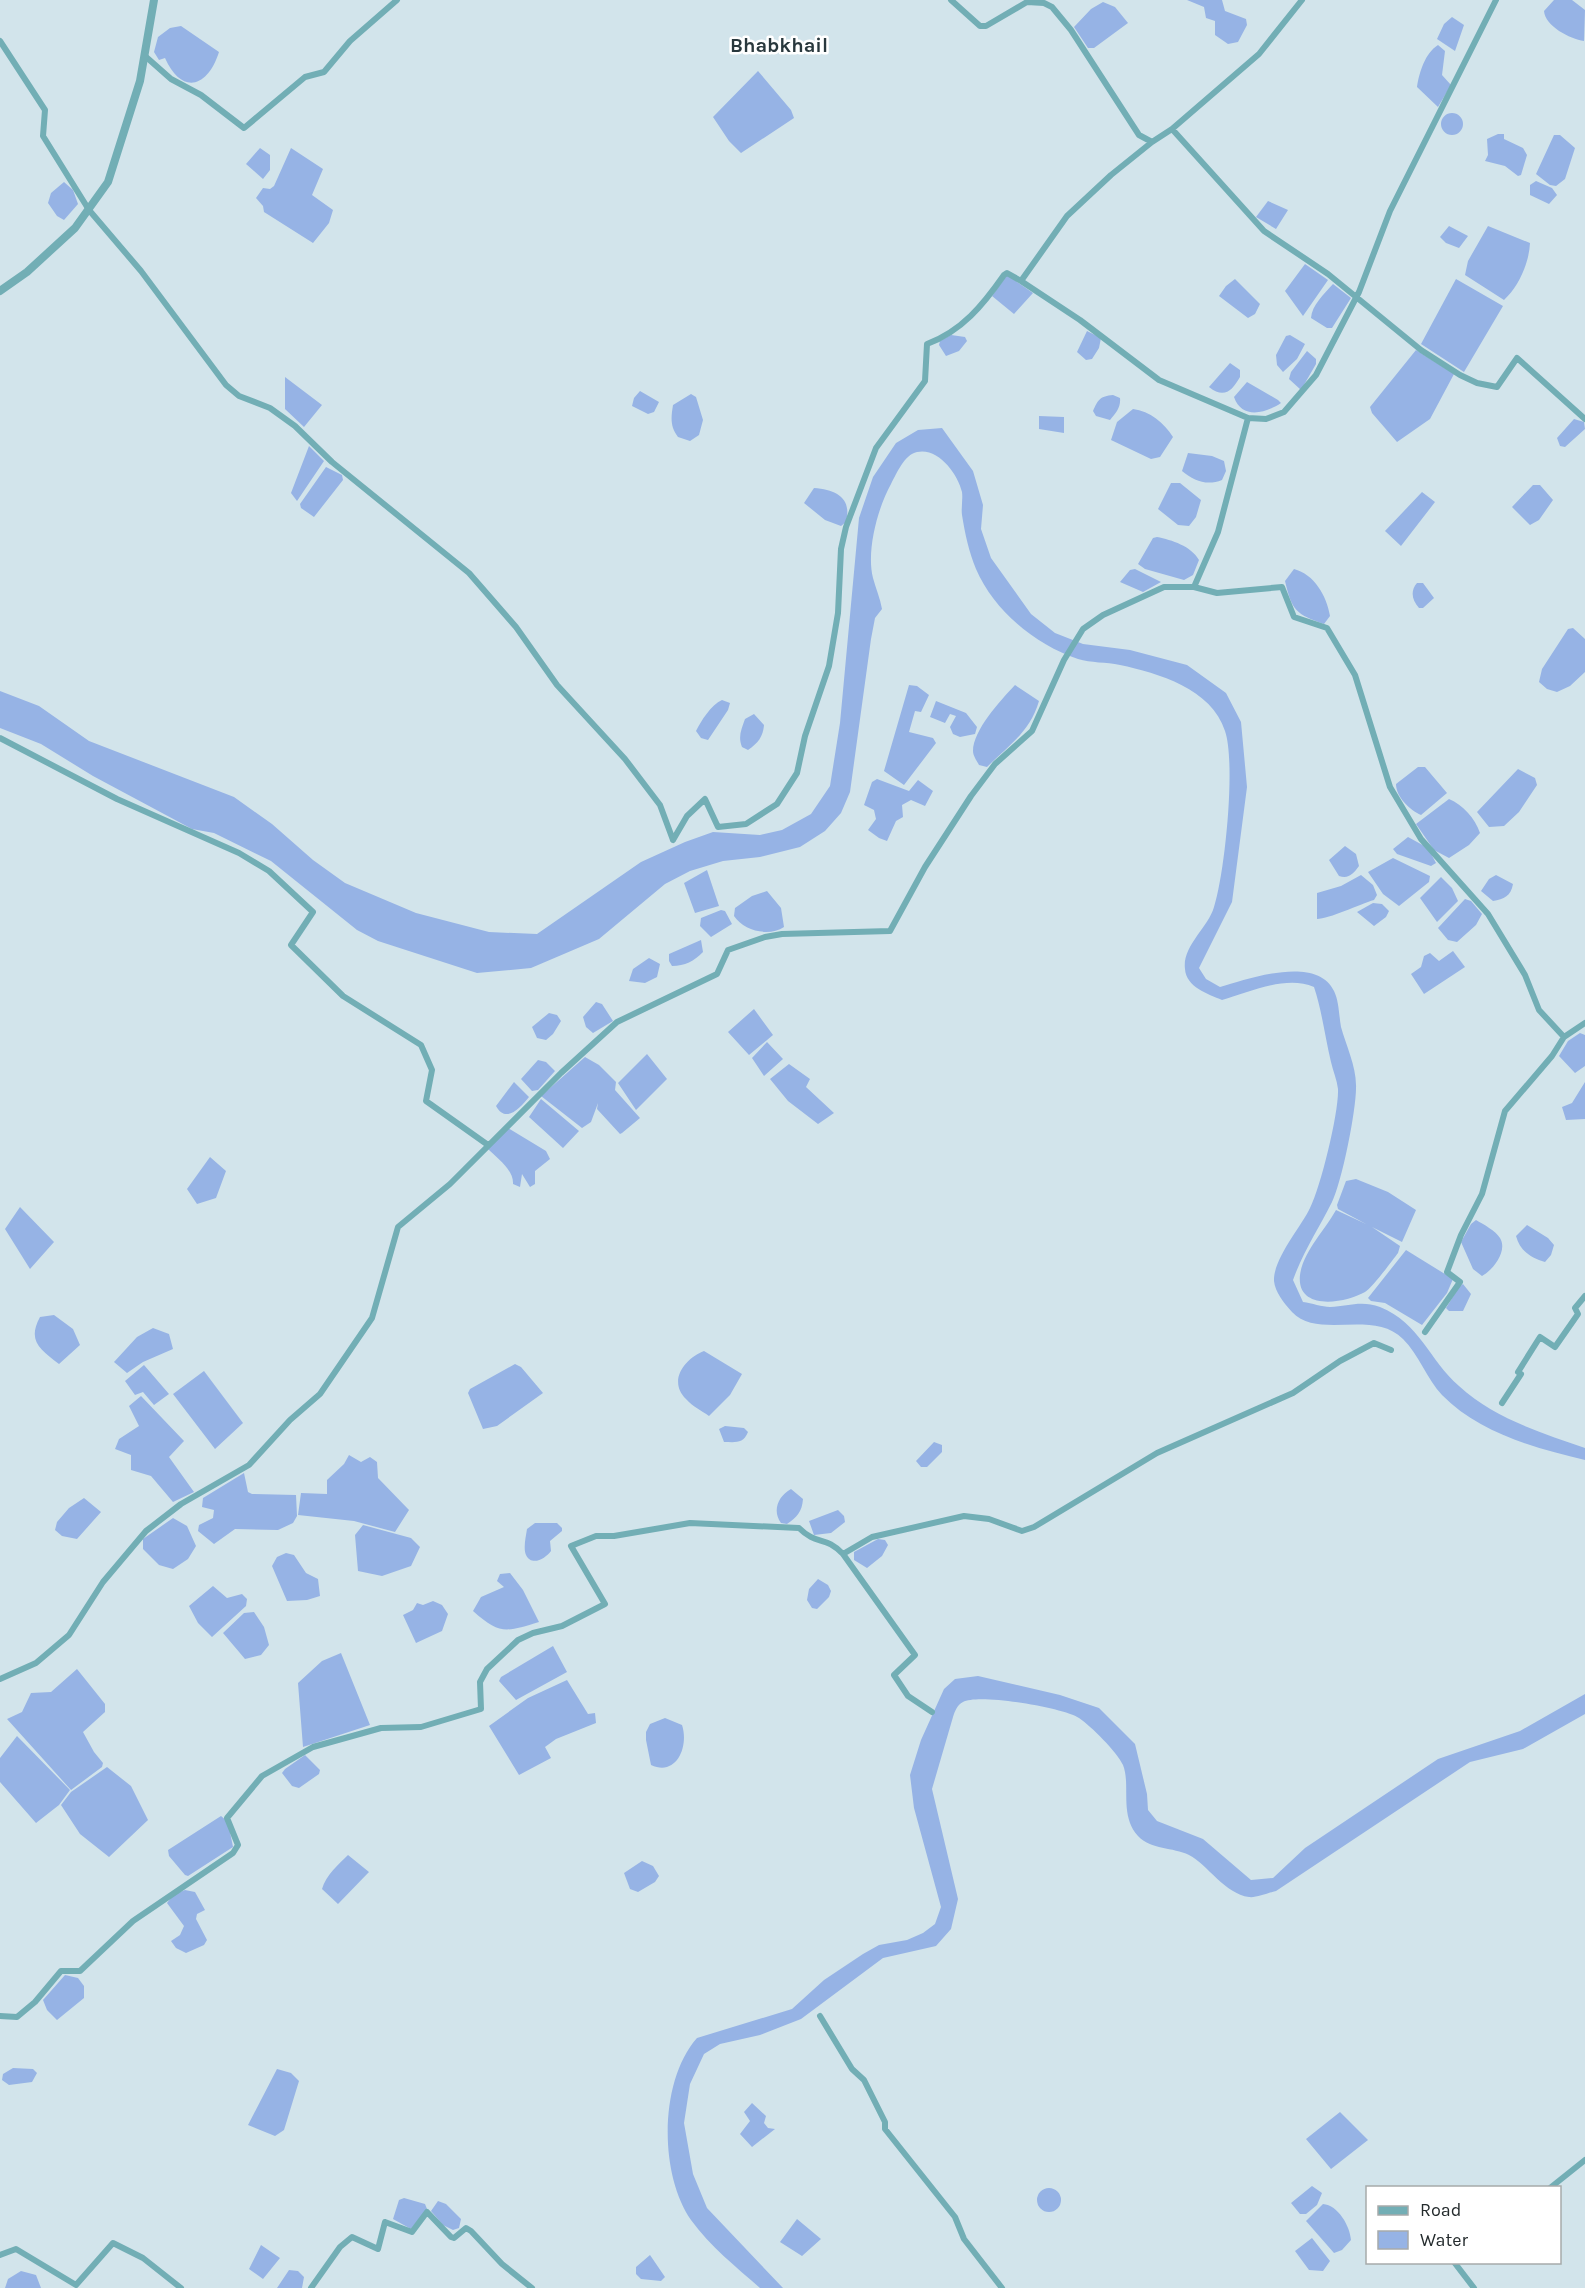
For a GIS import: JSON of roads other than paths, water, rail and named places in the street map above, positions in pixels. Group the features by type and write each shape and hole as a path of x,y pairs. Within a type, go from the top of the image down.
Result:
{"street":[{"path":"0,291 27,273 75,228 108,182 145,56 154,0"},
{"path":"145,56 171,78 201,95 244,128 305,77 324,72 350,41 397,0"},
{"path":"951,0 980,26 987,26 1028,2 1044,3 1052,8 1071,30 1139,135 1152,142"},
{"path":"1021,281 1067,216 1111,175 1172,129 1259,54 1302,0"},
{"path":"0,41 45,110 43,136 89,210 141,271 226,385 239,396 270,408 295,426 332,462 469,573 516,627 557,685 625,759 660,805 673,840 687,816 705,799 718,827 746,824 777,804 797,773 806,736 829,666 838,613 841,549 846,526 876,448 925,381 927,344 945,337 970,319 1007,273 1080,320 1160,380 1248,418 1266,419 1284,412 1317,375 1356,297 1390,211 1496,0"},
{"path":"1172,129 1264,231 1311,262 1421,350 1460,375 1477,383 1497,387 1517,358 1585,419"},
{"path":"1194,587 1218,532 1248,418"},
{"path":"0,1679 36,1664 69,1635 103,1582 146,1531 181,1504 249,1465 290,1420 320,1394 372,1318 398,1227 450,1184 617,1022 717,974 728,950 765,937 782,934 890,931 925,867 971,796 995,764 1032,731 1076,636 1103,615 1164,587 1194,587 1217,592 1282,586 1294,617 1327,628 1355,675 1390,788 1421,839 1488,914 1525,975 1539,1010 1564,1037"},
{"path":"0,738 117,799 239,852 269,871 312,912 291,945 343,996 421,1045 432,1070 426,1101 488,1145"},
{"path":"1425,1332 1460,1282 1447,1272 1461,1234 1482,1194 1505,1111 1552,1056 1564,1037 1585,1023"},
{"path":"1502,1403 1521,1374 1518,1372 1540,1337 1555,1347 1578,1314 1575,1308 1585,1296"},
{"path":"843,1554 872,1537 964,1516 989,1519 1022,1531 1034,1527 1156,1453 1293,1393 1340,1361 1374,1343 1391,1350"},
{"path":"0,2016 17,2017 35,2002 61,1971 80,1971 133,1921 233,1853 238,1845 227,1818 262,1776 313,1747 381,1728 421,1727 481,1709 480,1682 487,1669 518,1640 532,1633 562,1626 606,1604 571,1546 596,1536 614,1536 690,1523 799,1528 810,1540 832,1543 843,1554 915,1655 894,1676 908,1696 932,1712"},
{"path":"820,2016 852,2069 864,2080 885,2122 885,2129 954,2217 964,2239 1002,2288"},
{"path":"1551,2186 1585,2160"},
{"path":"311,2288 340,2247 352,2237 378,2249 385,2222 412,2232 427,2212 451,2237 454,2238 466,2228 471,2231 502,2264 532,2288"},
{"path":"0,2255 16,2249 76,2285 112,2243 143,2258 181,2288"},
{"path":"1456,2264 1474,2288"}],"water":[{"path":"1187,0 1222,0 1225,11 1246,19 1247,25 1238,42 1228,44 1215,35 1215,21 1206,18 1204,7"},
{"path":"1554,0 1572,0 1585,10 1584,41 1565,35 1553,27 1545,17 1544,11"},
{"path":"1103,2 1115,7 1128,23 1094,48 1088,48 1074,27 1091,9"},
{"path":"1452,17 1464,25 1455,51 1437,39 1444,24"},
{"path":"181,26 219,52 208,73 202,79 194,82 187,82 179,78 165,58 159,60 154,52 158,37 170,28"},
{"path":"1438,45 1445,51 1442,75 1451,85 1438,107 1417,87 1426,58"},
{"path":"758,71 791,110 794,118 741,153 729,141 713,117"},
{"path":"1452,113 1460,116 1463,124 1460,132 1452,135 1444,132 1441,124 1444,116"},
{"path":"1504,134 1504,139 1523,148 1527,155 1521,175 1518,176 1505,166 1485,161 1488,155 1487,139"},
{"path":"1554,135 1560,135 1575,148 1565,179 1556,186 1550,185 1536,174"},
{"path":"260,148 270,155 270,170 263,179 246,164"},
{"path":"291,148 323,169 312,195 333,210 329,223 313,243 264,212 263,206 256,198 263,188 270,189 274,186"},
{"path":"1536,181 1552,188 1557,195 1549,204 1530,195 1530,185"},
{"path":"64,182 73,190 78,204 64,220 57,216 48,203 51,193"},
{"path":"1268,201 1288,210 1276,229 1256,217"},
{"path":"1449,226 1468,236 1459,248 1446,243 1440,237"},
{"path":"1488,226 1530,243 1528,258 1522,274 1504,300 1465,275 1468,261"},
{"path":"1305,264 1328,280 1303,316 1285,291"},
{"path":"1007,275 1033,293 1014,314 992,296"},
{"path":"1235,279 1260,304 1255,314 1248,318 1219,296"},
{"path":"1456,279 1503,306 1464,372 1421,344"},
{"path":"1333,284 1351,298 1332,328 1327,328 1311,318 1316,304"},
{"path":"1087,331 1101,338 1099,348 1092,359 1086,360 1077,352"},
{"path":"951,335 965,337 967,341 959,351 946,356 939,345 940,341"},
{"path":"1290,335 1305,344 1297,359 1283,372 1277,365 1276,355 1286,336"},
{"path":"1416,350 1454,374 1430,419 1397,442 1372,413 1370,407"},
{"path":"1307,351 1316,359 1316,364 1301,390 1289,379 1291,372"},
{"path":"1230,363 1240,370 1240,377 1227,392 1214,391 1209,387"},
{"path":"285,377 322,405 304,427 285,409"},
{"path":"1247,382 1281,403 1262,412 1248,412 1243,409 1234,397"},
{"path":"640,391 659,402 654,412 648,414 632,406 634,398"},
{"path":"691,394 696,397 703,420 699,435 690,441 678,437 672,425 672,418 673,405"},
{"path":"1113,395 1120,398 1120,404 1110,420 1096,416 1093,411 1098,401 1105,396"},
{"path":"1133,409 1156,418 1173,437 1160,457 1151,459 1111,440 1117,422"},
{"path":"1039,416 1064,417 1064,433 1039,429"},
{"path":"1574,419 1584,422 1585,429 1565,447 1560,446 1557,438"},
{"path":"942,428 973,471 983,505 981,529 991,558 1031,614 1055,633 1083,644 1130,650 1187,665 1226,693 1241,722 1247,787 1232,902 1199,968 1206,979 1220,987 1282,972 1313,974 1325,980 1336,995 1341,1027 1356,1078 1356,1096 1351,1126 1336,1192 1293,1280 1303,1302 1330,1307 1367,1304 1394,1314 1415,1332 1449,1376 1473,1397 1503,1416 1585,1448 1585,1460 1528,1444 1473,1420 1442,1395 1409,1345 1391,1330 1377,1326 1316,1324 1303,1320 1292,1312 1280,1297 1274,1281 1275,1272 1314,1198 1332,1131 1338,1089 1314,987 1292,983 1280,984 1222,1000 1193,985 1186,975 1187,953 1211,915 1222,870 1229,792 1228,746 1225,731 1218,716 1208,704 1182,685 1135,668 1078,659 1062,653 1032,635 1005,612 994,599 976,569 964,529 960,485 946,463 932,454 917,452 912,454 898,470 886,494 874,530 871,567 882,609 875,618 850,792 841,813 825,831 800,847 760,857 723,861 690,871 665,884 599,939 531,968 477,973 378,941 357,930 271,861 214,833 192,829 93,776 41,744 0,728 0,691 39,706 89,741 234,797 272,824 313,860 345,883 416,913 489,932 537,934 641,862 685,842 713,832 760,835 782,830 811,814 830,786 840,723 859,518 873,477 896,443 918,430"},
{"path":"309,446 324,461 297,501 291,493"},
{"path":"1188,453 1212,456 1224,461 1226,471 1222,480 1211,483 1201,482 1182,471"},
{"path":"326,467 342,475 343,480 314,517 301,508 300,504"},
{"path":"1171,483 1180,483 1201,500 1196,517 1189,526 1178,525 1158,509"},
{"path":"1533,485 1540,485 1553,500 1539,520 1530,525 1512,507"},
{"path":"814,488 836,493 845,501 846,522 841,526 825,520 804,503"},
{"path":"1422,492 1435,502 1401,546 1385,531"},
{"path":"1157,537 1181,544 1196,555 1199,560 1193,575 1184,580 1145,569 1138,564 1153,538"},
{"path":"1135,569 1161,582 1143,592 1120,582 1130,570"},
{"path":"1294,569 1308,576 1323,594 1330,616 1324,624 1301,614 1293,605 1285,581"},
{"path":"1417,583 1423,583 1434,598 1423,608 1419,608 1413,599 1413,589"},
{"path":"1573,628 1585,639 1585,672 1570,686 1557,692 1547,689 1539,682 1542,669 1568,629"},
{"path":"909,685 917,686 929,695 921,712 915,711 909,732 933,738 936,743 904,785 884,771"},
{"path":"1015,685 1039,701 1035,712 1011,745 987,767 979,765 973,751 978,734 989,716"},
{"path":"722,700 730,703 728,710 708,740 701,738 696,731 698,727 710,709"},
{"path":"936,701 966,713 977,727 975,734 960,737 953,734 950,727 956,716 950,714 945,723 930,717"},
{"path":"754,714 764,725 759,739 748,750 742,747 740,733 745,719"},
{"path":"1418,767 1425,767 1447,793 1421,815 1404,802 1398,794 1396,784"},
{"path":"1518,769 1535,778 1537,785 1519,812 1504,826 1489,827 1477,812"},
{"path":"877,779 909,791 918,780 933,791 925,806 911,800 902,805 903,817 896,821 887,841 868,830 876,819 874,810 864,805 872,782"},
{"path":"1449,799 1468,813 1480,833 1469,845 1449,858 1434,850 1416,824"},
{"path":"1408,837 1428,848 1436,863 1431,866 1397,854 1393,849"},
{"path":"1345,846 1356,854 1359,866 1350,875 1342,877 1329,860"},
{"path":"1393,858 1430,876 1429,882 1399,906 1383,894 1368,872"},
{"path":"707,870 719,906 695,913 684,883"},
{"path":"1361,875 1373,885 1377,895 1374,900 1329,917 1317,919 1317,893 1341,886"},
{"path":"1496,875 1513,884 1506,896 1493,901 1481,891 1489,879"},
{"path":"1441,877 1452,888 1458,901 1437,922 1420,898"},
{"path":"767,891 781,908 784,927 764,932 750,929 738,921 734,916 735,908 752,896"},
{"path":"1465,899 1471,901 1482,914 1476,925 1457,942 1448,940 1438,928"},
{"path":"1373,903 1382,904 1389,911 1386,917 1374,926 1357,912"},
{"path":"721,910 725,911 732,924 711,937 700,926 701,918"},
{"path":"701,940 703,952 700,955 685,964 672,966 669,954"},
{"path":"1453,951 1465,967 1424,994 1411,974 1421,967 1424,956 1430,953 1439,961"},
{"path":"649,958 660,964 657,977 645,983 629,981 633,969"},
{"path":"596,1002 602,1004 613,1021 593,1033 586,1027 583,1017"},
{"path":"754,1009 773,1035 749,1055 728,1032"},
{"path":"549,1013 557,1015 561,1021 546,1040 537,1038 532,1027"},
{"path":"1580,1033 1585,1035 1585,1066 1575,1073 1559,1056 1568,1041"},
{"path":"767,1042 783,1059 764,1076 752,1058"},
{"path":"647,1054 667,1079 636,1110 618,1083"},
{"path":"585,1057 599,1065 616,1082 615,1090 640,1118 620,1134 597,1109 598,1103 591,1122 582,1128 541,1096"},
{"path":"538,1060 546,1062 555,1071 538,1090 532,1091 521,1079"},
{"path":"789,1064 810,1079 806,1087 834,1113 818,1124 788,1101 770,1079"},
{"path":"514,1082 529,1097 513,1112 504,1114 496,1106"},
{"path":"1585,1082 1585,1119 1566,1120 1562,1107 1572,1103"},
{"path":"541,1099 579,1131 563,1148 529,1117"},
{"path":"508,1128 546,1151 550,1159 535,1171 535,1184 530,1187 522,1174 520,1187 513,1184 508,1169 487,1148"},
{"path":"210,1157 226,1171 216,1198 197,1204 187,1189"},
{"path":"1356,1179 1388,1192 1416,1210 1402,1242 1372,1227 1400,1246 1398,1253 1368,1290 1346,1299 1324,1302 1314,1300 1306,1295 1301,1287 1302,1266 1336,1210 1366,1224 1338,1209 1337,1205 1346,1181"},
{"path":"20,1207 54,1242 30,1269 5,1229"},
{"path":"1476,1220 1496,1233 1502,1243 1498,1260 1482,1276 1473,1269 1461,1242 1471,1224"},
{"path":"1527,1225 1548,1238 1554,1245 1551,1255 1545,1262 1527,1253 1520,1246 1516,1236"},
{"path":"1406,1250 1453,1279 1447,1293 1422,1325 1385,1303 1371,1301 1368,1298"},
{"path":"1463,1284 1471,1294 1463,1311 1449,1311 1446,1308"},
{"path":"54,1315 73,1329 80,1345 59,1364 41,1349 35,1338 36,1325 40,1317"},
{"path":"153,1328 169,1334 173,1349 143,1362 127,1373 114,1362 137,1337"},
{"path":"704,1351 742,1374 730,1395 709,1416 688,1402 678,1384 685,1364"},
{"path":"515,1364 521,1367 543,1393 497,1426 483,1429 468,1393 470,1389"},
{"path":"144,1365 169,1394 154,1405 143,1392 135,1395 125,1381"},
{"path":"204,1371 243,1423 215,1449 173,1394"},
{"path":"141,1396 184,1441 169,1457 194,1492 173,1502 151,1476 131,1470 131,1455 115,1449 119,1439 139,1426 129,1406"},
{"path":"725,1426 744,1428 748,1432 741,1440 724,1442 719,1429"},
{"path":"934,1442 942,1445 942,1452 927,1467 921,1467 916,1461"},
{"path":"349,1455 361,1462 370,1457 377,1462 378,1478 409,1510 395,1532 354,1521 298,1515 301,1493 327,1494 327,1480 344,1464"},
{"path":"244,1473 248,1492 252,1494 296,1495 297,1516 293,1523 278,1530 235,1529 214,1544 198,1531 199,1525 213,1518 214,1510 202,1507 203,1498"},
{"path":"791,1489 803,1499 801,1507 791,1521 787,1524 781,1523 777,1514 778,1504 786,1492"},
{"path":"84,1498 101,1512 77,1539 62,1536 55,1530 57,1522 69,1508"},
{"path":"838,1510 844,1516 845,1522 831,1533 814,1535 809,1521"},
{"path":"173,1518 187,1526 196,1546 188,1559 173,1569 159,1565 143,1549 143,1539"},
{"path":"535,1523 557,1523 562,1531 550,1541 551,1551 542,1559 535,1561 526,1555 525,1542 527,1529"},
{"path":"363,1525 411,1538 420,1547 411,1566 382,1576 358,1571 355,1535"},
{"path":"878,1539 885,1540 888,1545 882,1556 867,1568 854,1560 854,1552"},
{"path":"286,1553 294,1555 306,1573 318,1579 320,1596 307,1600 287,1601 272,1566 277,1557"},
{"path":"510,1573 523,1590 539,1622 519,1628 497,1628 473,1611 481,1597 504,1587 497,1581 500,1574"},
{"path":"818,1579 828,1585 831,1591 829,1597 817,1609 812,1608 807,1600 809,1589"},
{"path":"213,1586 227,1598 242,1594 247,1599 246,1606 212,1637 198,1623 189,1606"},
{"path":"433,1601 442,1605 448,1614 442,1631 416,1643 403,1615 413,1610 417,1603 423,1605"},
{"path":"254,1612 264,1627 269,1645 261,1655 245,1659 223,1633 244,1613"},
{"path":"553,1646 567,1672 516,1700 499,1681 501,1677"},
{"path":"341,1653 370,1725 303,1747 298,1683 322,1661"},
{"path":"77,1669 105,1704 105,1712 83,1732 103,1763 102,1767 71,1790 7,1719 22,1712 31,1693 51,1692"},
{"path":"978,1676 1060,1695 1099,1708 1135,1744 1147,1794 1148,1810 1157,1821 1203,1839 1251,1880 1273,1878 1305,1848 1438,1759 1520,1731 1585,1694 1585,1714 1523,1749 1470,1762 1276,1891 1249,1897 1232,1891 1189,1855 1149,1844 1138,1836 1132,1828 1127,1810 1123,1765 1103,1740 1079,1718 1057,1710 1003,1700 972,1700 961,1703 956,1708 932,1789 958,1899 951,1929 936,1946 883,1958 801,2019 760,2035 720,2044 704,2054 690,2084 684,2123 693,2174 707,2208 783,2288 760,2288 706,2239 691,2220 681,2201 673,2178 669,2154 670,2102 676,2078 685,2056 697,2038 792,2009 824,1980 863,1954 879,1945 907,1940 923,1933 935,1924 941,1907 914,1808 910,1775 921,1740 944,1689 955,1679"},
{"path":"567,1680 588,1714 595,1713 596,1723 556,1739 545,1747 551,1758 519,1775 489,1726 528,1698"},
{"path":"665,1718 682,1725 684,1742 679,1757 674,1763 660,1768 651,1765 646,1732 650,1724"},
{"path":"17,1736 70,1790 59,1805 36,1823 0,1782 0,1758"},
{"path":"305,1755 320,1770 319,1774 299,1788 292,1786 282,1773"},
{"path":"107,1767 131,1786 148,1820 109,1857 80,1834 61,1805 71,1792"},
{"path":"221,1816 228,1822 233,1847 188,1876 185,1875 169,1856 168,1850"},
{"path":"348,1855 369,1872 338,1904 322,1889 329,1875"},
{"path":"642,1861 653,1866 659,1876 655,1882 638,1892 630,1889 624,1873"},
{"path":"185,1890 195,1892 205,1910 197,1914 196,1919 207,1940 204,1945 186,1953 176,1948 171,1941 180,1935 184,1926 167,1903 173,1895"},
{"path":"65,1975 78,1978 84,1986 84,1998 57,2020 47,2010 43,2000"},
{"path":"13,2068 33,2069 37,2073 32,2082 9,2085 2,2080 3,2074"},
{"path":"277,2069 291,2073 299,2081 284,2130 275,2136 248,2125"},
{"path":"752,2103 766,2116 764,2123 768,2128 775,2129 752,2147 740,2134 750,2121 744,2112"},
{"path":"1340,2112 1368,2140 1331,2169 1306,2139"},
{"path":"1312,2186 1322,2193 1317,2205 1306,2214 1300,2214 1291,2203"},
{"path":"1049,2188 1057,2192 1061,2200 1057,2208 1049,2212 1041,2208 1037,2200 1041,2192"},
{"path":"404,2198 425,2204 427,2209 411,2229 393,2219 399,2200"},
{"path":"438,2201 446,2204 461,2219 459,2228 453,2230 443,2225 431,2211"},
{"path":"1323,2204 1338,2212 1350,2234 1351,2240 1342,2250 1334,2253 1306,2221"},
{"path":"797,2219 821,2239 802,2256 780,2242"},
{"path":"1312,2238 1330,2261 1323,2271 1309,2270 1295,2251"},
{"path":"261,2245 280,2258 263,2279 249,2269"},
{"path":"650,2255 665,2277 661,2281 641,2279 636,2274 636,2267"},
{"path":"289,2270 298,2271 304,2277 302,2288 277,2288"},
{"path":"21,2271 36,2275 41,2288 5,2288 8,2279"}],"district":[{"name":"Bhabkhail","path":"779,45"}]}
